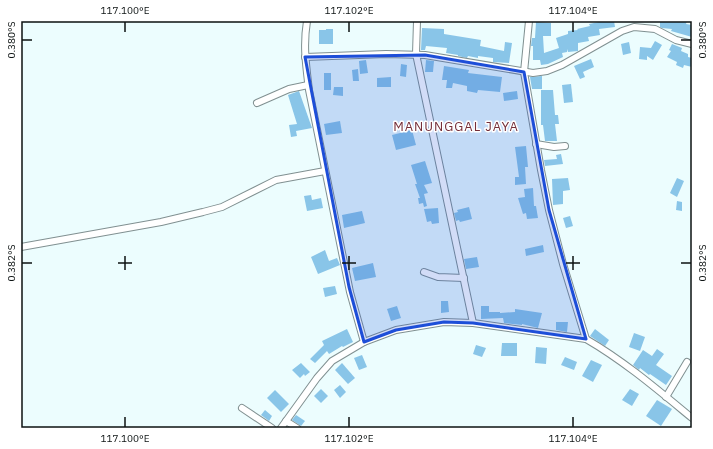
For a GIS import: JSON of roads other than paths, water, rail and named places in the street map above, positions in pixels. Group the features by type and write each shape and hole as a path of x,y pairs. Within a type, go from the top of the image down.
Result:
{"street":[{"path":"307,21 304,41 308,85 350,292 364,342"},
{"path":"417,21 416,54 473,323"},
{"path":"529,21 524,72 536,144 549,210 563,264 586,339"},
{"path":"655,29 656,21"},
{"path":"305,57 416,54 533,73 547,71 562,65 622,31 634,27 655,29 676,40 692,44"},
{"path":"256,103 289,89 308,85"},
{"path":"536,144 554,147 565,146"},
{"path":"21,247 161,222 203,212 222,207 276,180 325,171"},
{"path":"424,272 438,277 464,278"},
{"path":"281,428 325,367 343,354 364,342 396,330 444,322 473,323 586,339 600,347 666,396 692,418"},
{"path":"666,396 688,362"},
{"path":"242,408 272,428"},
{"path":"286,421 297,428"}],"district":[{"name":"MANUNGGAL JAYA","path":"456,126"}]}
